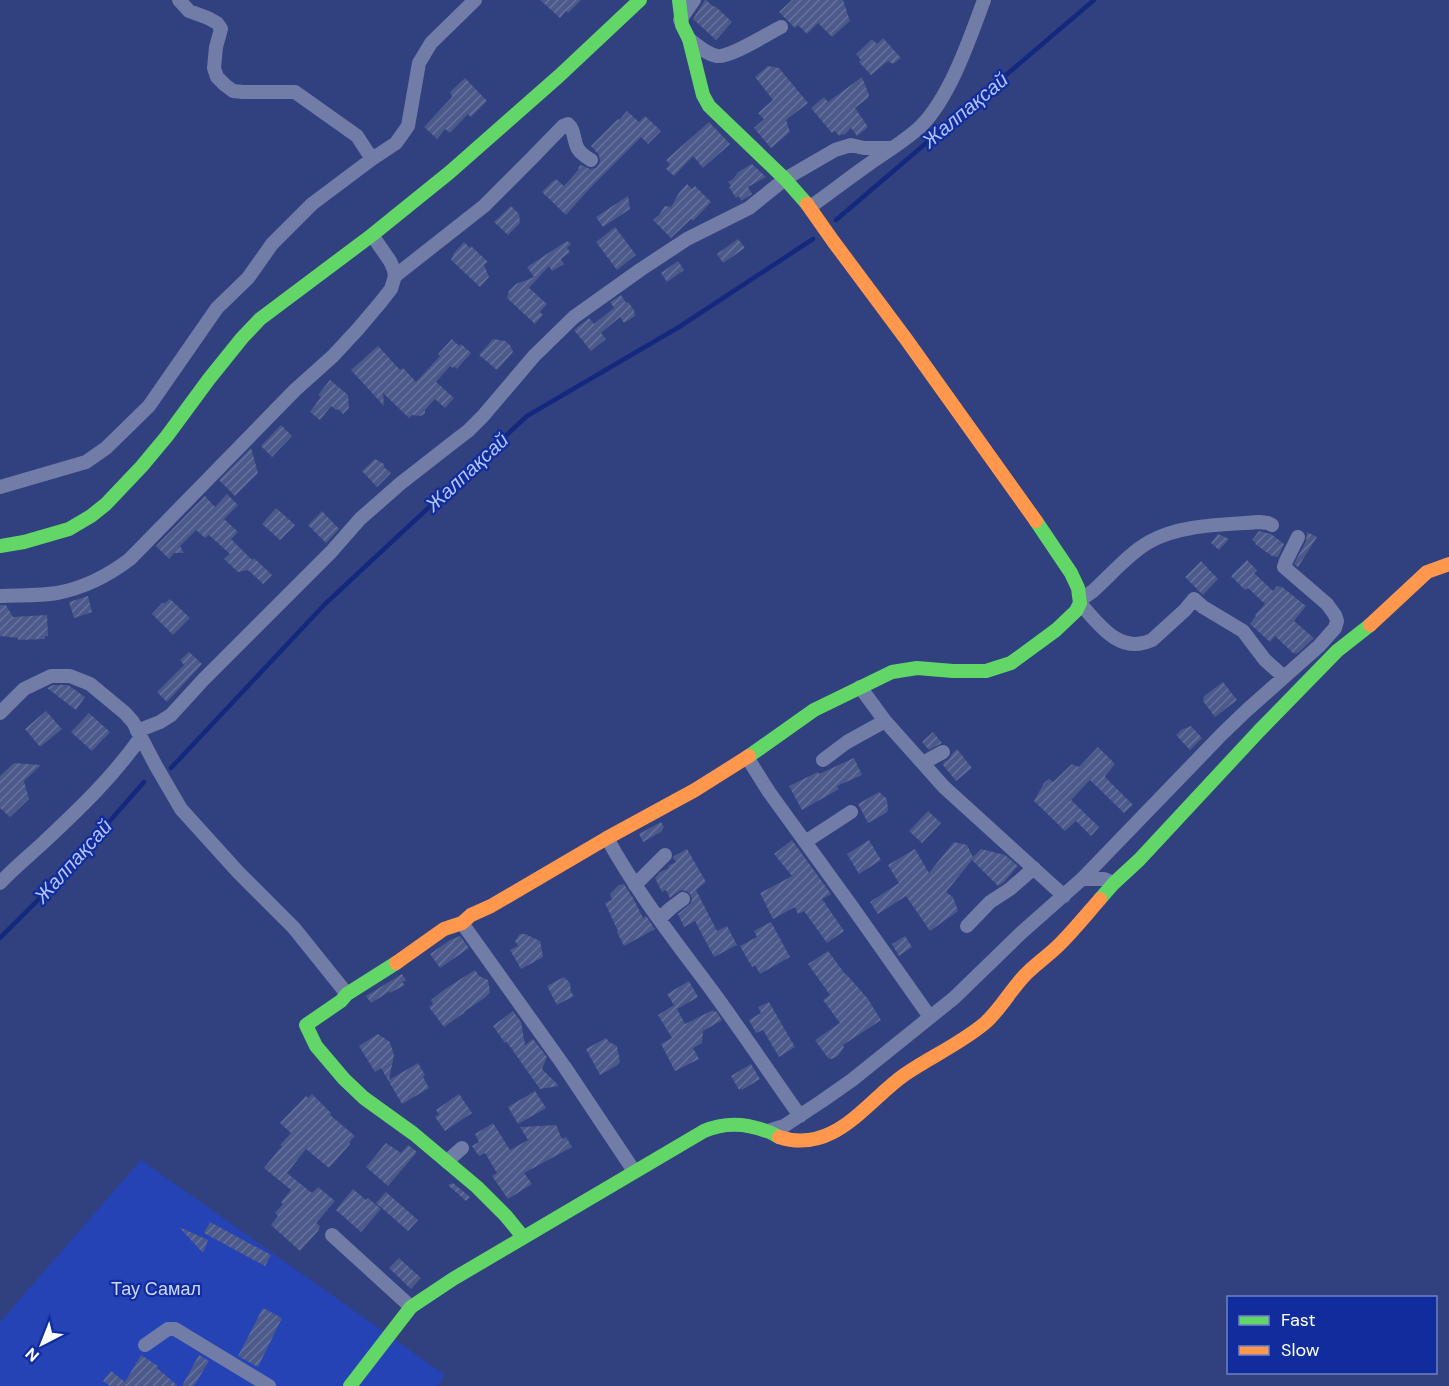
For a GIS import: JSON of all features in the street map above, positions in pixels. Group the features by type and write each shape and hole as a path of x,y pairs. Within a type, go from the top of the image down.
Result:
{"street":[{"path":"178,0 189,11 217,23 221,29 214,68 217,77 225,85 233,91 243,93 295,92 357,136 372,159"},
{"path":"0,487 86,462 106,448 150,406 217,308 248,278 272,244 312,204 396,143 408,126 419,63 431,43 475,0"},
{"path":"0,546 24,542 69,529 106,504 167,436 208,380 260,319 422,195 503,126 640,0"},
{"path":"680,0 680,20 689,39 703,95 709,106 785,179 810,207 1008,480 1071,573 1080,598 1099,624 1116,639 1134,645 1147,643 1185,610 1194,599 1243,631 1265,660 1284,677"},
{"path":"680,20 694,0"},
{"path":"810,207 921,126 944,94 963,56 984,0"},
{"path":"689,39 709,54 720,57 733,53 780,27"},
{"path":"395,276 484,206 563,126 568,124 572,127 578,148 591,160"},
{"path":"0,883 99,790 126,758 139,734 171,715 331,552 360,519 401,483 468,432 534,357 574,317 687,239 749,208 785,179 835,150 851,145 864,148 892,148"},
{"path":"0,596 57,593 80,587 119,568 130,559 294,390 333,356 391,289 395,276 394,270 372,235"},
{"path":"1080,598 1093,591 1131,555 1166,534 1259,522 1272,525"},
{"path":"768,1131 784,1126 852,1080 954,998 1082,879 1222,734 1319,646 1335,628 1337,621 1327,604 1284,567 1298,537"},
{"path":"350,1386 411,1307 453,1279 704,1131 729,1124 768,1131 788,1140 819,1138 848,1124 903,1076 963,1040 986,1022 1025,975 1060,944 1114,883 1139,860 1337,651 1364,630 1414,582 1428,572 1449,564"},
{"path":"523,1237 497,1205 402,1123 373,1105 340,1076 308,1032 306,1025 341,1001 347,994 403,959 444,929 462,923 464,919 491,906 695,790 814,710 892,672 904,669 986,671 1004,666 1056,630 1076,611 1080,598"},
{"path":"0,713 24,689 51,676 70,676 90,684 112,701 125,712 133,723 181,809 238,872 294,928 347,994"},
{"path":"860,687 885,721 944,787 1064,896"},
{"path":"823,760 847,742 885,721"},
{"path":"922,763 944,752"},
{"path":"747,757 769,792 930,1017"},
{"path":"805,842 851,812"},
{"path":"607,838 635,885 731,1016 800,1116"},
{"path":"635,885 665,855"},
{"path":"967,926 990,902 1010,889 1034,868"},
{"path":"1082,879 1104,879 1114,883"},
{"path":"659,919 683,899"},
{"path":"462,923 564,1066 634,1171"},
{"path":"447,1162 462,1148"},
{"path":"332,1235 411,1307"},
{"path":"145,1345 168,1329 175,1329 190,1344 270,1386"}],"green space":[{"name":"Тау Самал","path":"141,1160 445,1375 438,1386 0,1386 0,1322"}],"building":[{"path":"540,0 581,0 560,18"},
{"path":"705,0 732,22 716,40 693,19"},
{"path":"792,0 843,0 850,21 832,37 818,23 807,34 798,25 795,28 779,12"},
{"path":"883,38 901,58 893,64 888,61 871,75 859,62 861,60 856,54 872,39 877,44"},
{"path":"768,66 779,68 808,103 786,120 790,132 771,148 754,128 764,119 758,113 773,100 755,77"},
{"path":"862,77 869,95 855,108 868,127 857,136 851,128 844,135 839,136 835,131 832,133 811,108 824,97 828,102"},
{"path":"465,78 487,101 471,117 468,114 450,133 445,129 437,139 424,127 452,97 450,92"},
{"path":"627,111 639,122 645,116 661,131 648,144 641,137 566,215 542,192 556,179 564,186 581,165 590,169 596,168 600,160 599,155 591,146"},
{"path":"709,122 730,144 703,168 693,156 674,176 666,169 670,164 666,160"},
{"path":"752,164 766,177 748,187 752,194 741,201 739,196 736,198 728,182 738,172"},
{"path":"687,184 692,189 695,186 711,202 693,221 691,219 671,238 653,220 665,206 671,207"},
{"path":"628,196 630,209 603,227 596,217"},
{"path":"511,206 519,214 520,223 508,235 494,222"},
{"path":"615,227 636,255 617,270 596,242"},
{"path":"738,239 745,248 723,263 717,254"},
{"path":"567,241 571,244 567,248 570,252 561,259 564,264 552,271 549,266 529,288 547,304 540,312 543,315 535,324 507,298 509,291 516,284 534,277 527,267"},
{"path":"464,242 488,262 484,265 489,277 480,287 451,260"},
{"path":"678,261 684,270 667,282 661,273"},
{"path":"621,295 634,310 635,316 624,323 620,317 601,333 606,339 591,351 574,330 589,318 594,324 614,308 610,302"},
{"path":"452,339 471,353 457,369 450,366 436,382 454,398 445,408 435,399 421,416 412,415 409,418 383,393 384,406 351,370 378,346 400,370 403,368 416,382"},
{"path":"493,339 505,341 513,352 497,370 479,355"},
{"path":"330,380 348,395 349,408 343,414 331,406 320,420 310,412 321,397 318,395"},
{"path":"281,425 292,436 272,457 261,446"},
{"path":"251,448 258,473 235,496 219,480"},
{"path":"375,459 384,464 384,467 391,473 377,487 362,471"},
{"path":"227,494 238,505 224,519 238,532 231,539 252,560 254,558 272,575 263,584 248,570 238,572 224,559 230,554 209,535 205,538 196,530 180,546 184,553 174,553 169,559 156,546 205,496 215,507"},
{"path":"276,508 295,525 280,540 262,524"},
{"path":"322,511 339,529 326,543 308,525"},
{"path":"1259,531 1271,534 1284,544 1278,557 1272,556 1252,540"},
{"path":"1307,532 1317,537 1298,567 1294,564 1306,541"},
{"path":"1218,534 1229,539 1219,550 1211,543"},
{"path":"1247,560 1257,570 1254,573 1273,591 1277,586 1282,587 1306,606 1294,621 1314,638 1297,654 1294,654 1275,636 1270,642 1250,624 1265,604 1248,588 1245,590 1231,576"},
{"path":"1201,561 1218,579 1203,595 1185,577"},
{"path":"88,596 92,612 74,618 69,602"},
{"path":"170,599 190,618 173,635 152,614 162,603"},
{"path":"0,605 6,605 13,617 47,615 48,636 45,636 45,639 18,640 18,638 0,636"},
{"path":"189,652 202,664 167,702 157,692 184,665 180,660"},
{"path":"1223,682 1237,700 1215,717 1203,701 1204,696"},
{"path":"53,685 68,685 85,697 76,710 47,688"},
{"path":"46,711 62,729 40,747 25,729"},
{"path":"89,713 110,732 92,751 71,732"},
{"path":"1191,726 1202,738 1190,750 1176,735"},
{"path":"933,732 942,743 929,750 922,742"},
{"path":"1098,747 1115,764 1105,776 1106,778 1133,805 1124,813 1090,780 1071,800 1099,827 1091,836 1076,821 1065,831 1034,801 1044,783 1049,779 1053,782 1072,764 1079,767"},
{"path":"957,749 972,768 956,781 943,765"},
{"path":"854,758 862,775 837,786 839,789 802,810 789,786"},
{"path":"14,763 41,765 24,781 29,799 10,817 0,808 0,776"},
{"path":"879,792 887,799 888,810 868,823 858,804"},
{"path":"928,811 941,823 922,843 909,831"},
{"path":"661,822 664,827 661,832 643,842 639,834"},
{"path":"792,840 831,894 822,899 844,931 827,943 804,911 798,914 795,907 773,919 760,893 792,876 774,854"},
{"path":"869,840 881,860 859,874 847,854"},
{"path":"954,842 967,845 973,857 981,849 1005,855 1018,866 998,886 972,860 946,892 953,897 958,911 930,931 906,896 878,914 870,902 899,883 888,865 915,849 929,873"},
{"path":"687,849 706,882 696,890 717,931 727,926 737,945 714,957 695,921 684,927 678,914 691,903 690,894 681,890 670,898 666,890 662,892 655,878 676,862 674,856"},
{"path":"624,884 643,918 646,916 655,929 624,946 605,903 612,900 610,894 619,885"},
{"path":"771,922 790,957 760,974 755,965 752,967 740,946 757,937 754,931"},
{"path":"520,934 540,941 543,957 521,969 510,950 518,946 515,941"},
{"path":"460,936 469,948 440,968 430,954"},
{"path":"905,936 912,947 899,956 892,944"},
{"path":"828,951 869,1000 881,1020 843,1045 838,1056 832,1059 828,1058 815,1040 840,1023 823,1000 830,995 808,964"},
{"path":"475,970 479,976 488,980 490,992 444,1027 429,1007 433,1004 431,1000"},
{"path":"402,974 406,980 402,982 405,985 371,1003 366,996"},
{"path":"564,977 570,983 574,996 557,1005 547,986"},
{"path":"689,981 698,997 677,1009 685,1024 713,1010 722,1020 703,1031 702,1043 693,1048 699,1059 675,1071 661,1044 672,1038 658,1015 674,1005 667,994"},
{"path":"769,1002 795,1047 779,1057 763,1030 756,1033 749,1020 761,1013 758,1007"},
{"path":"513,1011 521,1022 525,1045 533,1039 547,1057 542,1069 559,1086 540,1089 493,1026"},
{"path":"378,1034 390,1042 394,1055 389,1080 418,1063 429,1088 402,1104 381,1068 375,1072 359,1046"},
{"path":"606,1038 617,1046 620,1062 600,1075 586,1049"},
{"path":"751,1064 760,1079 739,1090 731,1076"},
{"path":"535,1091 546,1108 518,1124 508,1107"},
{"path":"312,1094 331,1113 330,1115 355,1136 329,1168 306,1149 287,1173 312,1193 318,1187 335,1201 316,1223 320,1226 318,1231 300,1251 271,1225 278,1216 275,1213 283,1204 281,1202 291,1190 264,1168 291,1133 280,1123 306,1096 308,1098"},
{"path":"459,1094 472,1113 445,1131 435,1117 439,1114 436,1110"},
{"path":"493,1123 510,1150 528,1140 520,1127 556,1125 562,1139 566,1137 572,1147 524,1173 532,1184 508,1199 492,1176 497,1173 485,1153 479,1156 472,1146 479,1142 475,1134"},
{"path":"386,1143 401,1153 408,1145 417,1152 388,1186 366,1167"},
{"path":"453,1183 470,1197 466,1201 448,1185"},
{"path":"353,1189 381,1209 361,1232 336,1210"},
{"path":"386,1192 418,1220 408,1231 376,1203"},
{"path":"210,1222 271,1255 265,1266 204,1233"},
{"path":"179,1227 208,1240 203,1253"},
{"path":"399,1258 421,1278 411,1289 389,1268"},
{"path":"263,1308 282,1318 258,1367 238,1356"},
{"path":"141,1355 158,1366 157,1368 178,1386 110,1386 103,1381 111,1371 125,1382"},
{"path":"199,1355 209,1361 194,1386 182,1386"}],"waterway":[{"name":"Жалпақсай","path":"836,220 1094,0"},
{"name":"Жалпақсай","path":"171,768 325,604 527,416 679,327 813,239"},
{"name":"Жалпақсай","path":"0,938 58,880 144,782"}],"traffic: fast":[{"path":"0,546 24,542 69,529 106,504 167,436 209,379 260,319 372,235 450,172 559,76 640,0"},
{"path":"679,0 682,25 689,39 703,95 709,106 785,179 807,204"},
{"path":"749,756 814,710 892,672 917,668 986,671 1011,663 1056,630 1076,611 1080,603 1078,588 1071,573 1036,521"},
{"path":"1100,899 1337,651 1370,625"},
{"path":"396,963 347,994 341,1001 306,1025 316,1046 344,1079 364,1098 414,1134 477,1187 523,1237"},
{"path":"350,1386 411,1307 453,1279 704,1131 720,1126 743,1125 768,1131 779,1137"}],"traffic: slow":[{"path":"807,204 1036,521"},
{"path":"1370,625 1427,572 1449,564"},
{"path":"396,963 444,929 462,923 471,915 491,906 695,790 749,756"},
{"path":"779,1137 799,1141 816,1139 833,1132 848,1123 904,1075 975,1031 991,1017 1030,970 1060,944 1100,899"}]}
